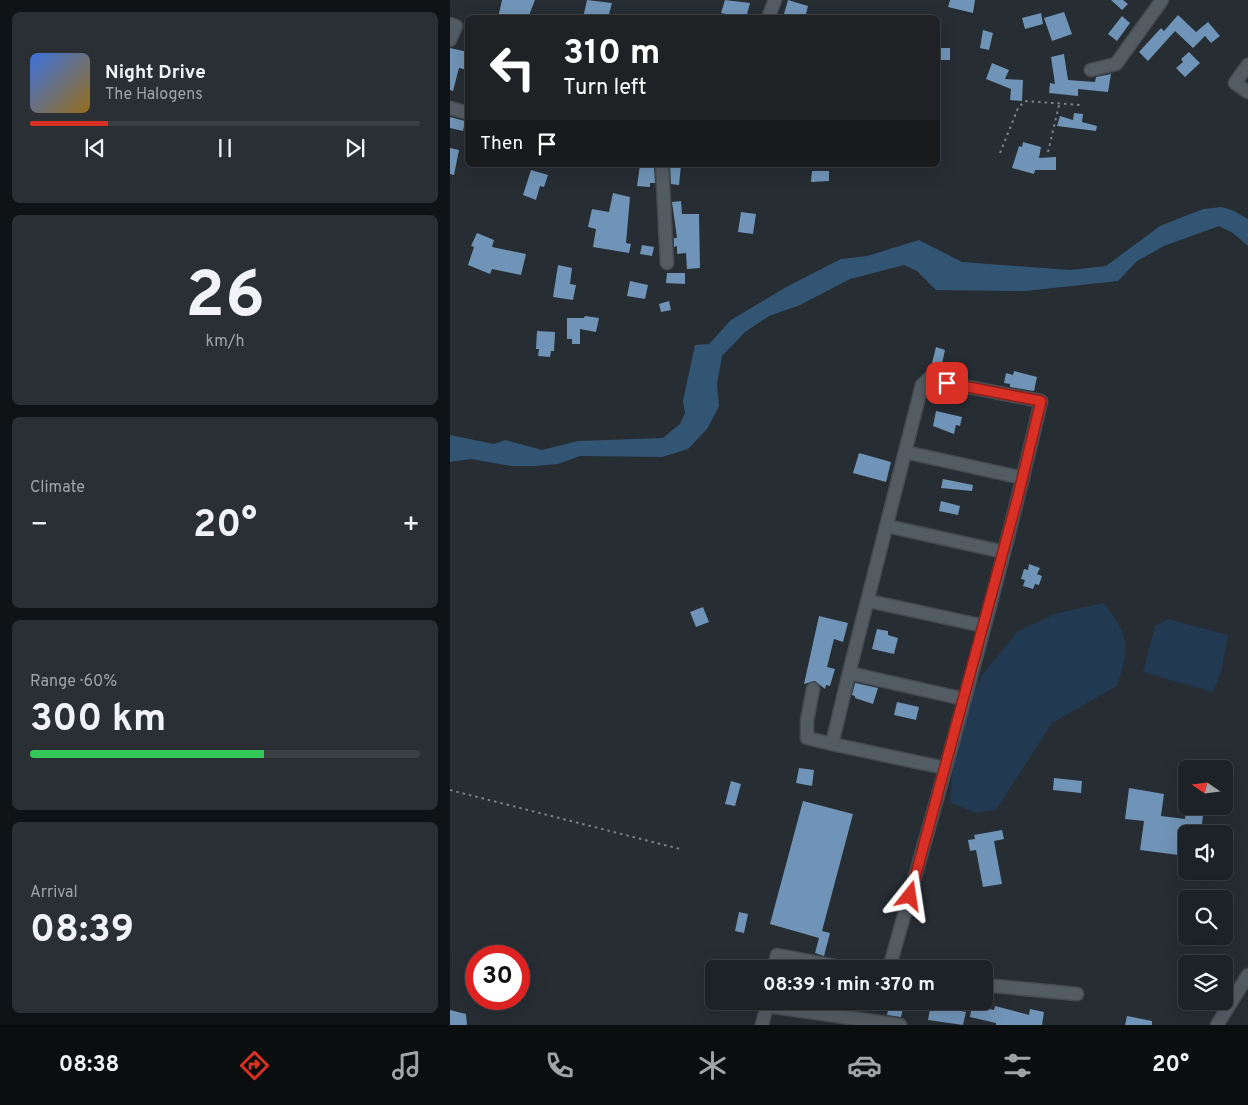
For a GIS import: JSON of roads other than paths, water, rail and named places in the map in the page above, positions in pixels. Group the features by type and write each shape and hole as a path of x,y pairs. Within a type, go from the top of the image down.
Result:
{"street":[{"path":"769,15 775,0"},
{"path":"1092,70 1116,64 1162,0"},
{"path":"450,24 456,26 450,40"},
{"path":"1248,65 1235,82 1248,92"},
{"path":"450,108 465,112"},
{"path":"662,167 667,263"},
{"path":"832,744 922,385 928,379 1041,401 1004,552 892,960"},
{"path":"905,452 1023,478"},
{"path":"887,526 1004,552"},
{"path":"869,601 984,626"},
{"path":"850,673 964,699"},
{"path":"814,689 807,721 807,738 945,768"},
{"path":"776,960 777,955 804,960"},
{"path":"1217,1025 1248,975"},
{"path":"993,986 1077,994"},
{"path":"762,1025 766,1010"},
{"path":"805,1010 900,1025"}]}
